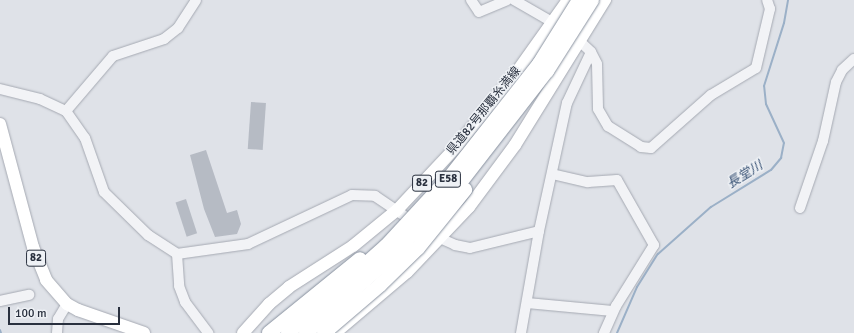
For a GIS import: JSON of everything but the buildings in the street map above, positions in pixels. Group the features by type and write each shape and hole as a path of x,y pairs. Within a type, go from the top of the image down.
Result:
{"highway":[{"name":"E58","path":"306,333 366,280 424,223 506,118 579,0"},
{"name":"E58","path":"288,333 386,246 506,118 547,71 592,0"},
{"path":"269,333 367,253 506,118"},
{"path":"324,333 380,285 418,248 468,187 506,118"}],"main road":[{"name":"県道82号那覇糸満線","path":"242,333 284,291 359,242 397,210 457,146 554,22 568,0"},
{"path":"335,333 406,272 440,239 469,207 515,145 605,0"},
{"name":"82","path":"0,124 38,263 46,280 67,304 99,320 144,333"}],"street":[{"path":"66,111 113,56 164,38 178,28 196,0"},
{"path":"471,0 480,12 507,0"},
{"path":"514,0 554,22 581,40 592,52 597,64 598,109 608,126 641,147 650,148 712,95 756,68 770,9 768,0"},
{"path":"521,333 539,231 566,103 592,52"},
{"path":"800,208 823,141 836,82 842,70 854,58"},
{"path":"0,89 40,99 66,111 85,138 104,192 148,235 176,254 248,244 352,195 375,196 440,239 470,248 539,231"},
{"path":"552,174 588,182 617,180 654,245 613,311 604,333"},
{"path":"176,254 179,286 185,302 208,333"},
{"path":"0,301 29,295"},
{"path":"527,302 613,311"},
{"path":"57,333 58,319 67,304"}],"waterway":[{"name":"長堂川","path":"617,333 637,287 658,254 711,207 771,170 781,158 784,143 766,104 764,86 784,23 788,0"}]}
